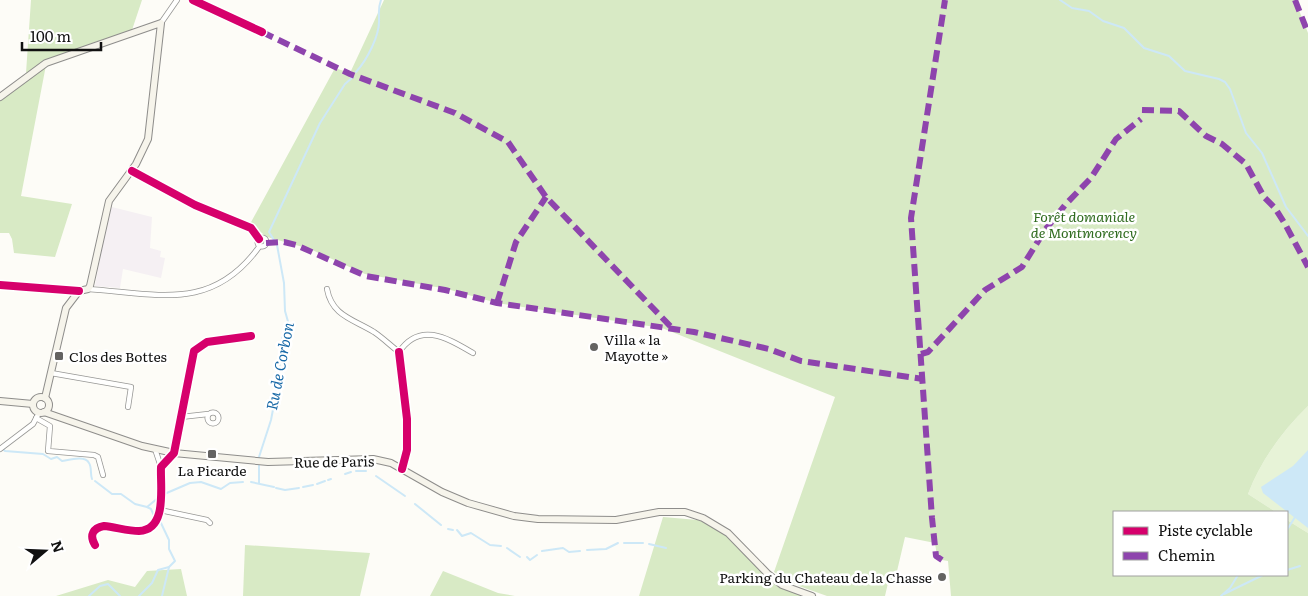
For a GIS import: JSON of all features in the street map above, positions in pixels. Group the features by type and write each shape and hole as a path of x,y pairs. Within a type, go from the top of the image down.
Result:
{"main road":[{"path":"0,97 46,63 161,23 153,84 151,128 145,149 132,171 109,201 96,268 88,289 79,291 66,308 42,413 35,410 33,404"},
{"path":"33,404 37,398 45,398"},
{"path":"0,402 33,404"},
{"name":"Rue de Paris","path":"42,413 61,417 155,449 174,453 268,462 370,458 390,463 442,492 468,503 514,516 538,519 616,520 659,512 678,512 702,518 728,533 768,574 782,585 812,596"}],"street":[{"path":"161,23 177,0"},
{"path":"192,0 262,32"},
{"path":"88,289 184,296 219,284 250,259 259,247 264,247 266,243 264,239 259,239 251,228 187,201 132,171"},
{"path":"259,239 257,243 259,247"},
{"path":"0,286 79,291"},
{"path":"327,289 330,302 343,317 374,332 399,352 407,419 406,450 402,469"},
{"path":"399,352 410,339 431,334 456,343 473,353"},
{"path":"161,467 174,453 191,358 197,348 207,342 251,336"},
{"path":"51,373 131,387 128,407"},
{"path":"0,449 33,424 42,413 50,426 48,451 94,456 100,461 103,475"},
{"path":"181,417 208,414"},
{"path":"95,545 91,536 98,527 104,526 140,531 146,530 159,518 161,467 155,449"},
{"path":"160,510 210,522"}],"shaded area":[{"path":"112,207 152,217 150,248 161,251 160,257 165,258 161,278 123,269 120,288 95,286 107,218"}],"green space":[{"path":"31,0 142,0 132,30 64,54 26,73"},
{"name":"Forêt domaniale de Montmorency","path":"384,0 1295,0 1308,33 1308,406 1274,446 1259,469 1248,494 1274,511 1113,511 1113,576 1288,576 1288,521 1308,533 1308,596 951,596 948,561 942,560 937,556 935,543 905,537 894,584 888,583 885,596 827,596 799,586 774,572 835,397 662,328 497,303 447,289 365,274 310,249 267,237 250,224 335,68 350,73"},
{"path":"46,65 21,196 72,204 55,257 14,253 9,233 0,233 0,99"},
{"path":"1308,406 1308,533 1288,521 1288,511 1274,511 1248,494 1259,469 1290,425"},
{"path":"663,517 698,520 712,526 726,536 778,587 805,596 639,596"},
{"path":"245,545 370,553 360,596 243,596"},
{"path":"181,569 187,596 56,596 108,580 135,587 147,571"},
{"path":"443,571 498,593 515,596 430,596"}],"water":[{"path":"1308,450 1308,528 1263,493 1261,487 1293,466"}],"waterway":[{"name":"Ru de Corbon","path":"356,72 375,40 379,25 381,0"},
{"path":"1060,0 1072,8 1089,11 1103,21 1124,28 1144,48 1169,56 1185,71 1225,82 1230,89 1246,133 1262,153 1286,207 1308,236"},
{"name":"Ru de Corbon","path":"274,240 269,232 320,123 345,84 353,77"},
{"name":"Ru de Corbon","path":"259,457 271,420 278,383 282,338 289,325 285,311 284,283 277,245"},
{"name":"Ru de Corbon","path":"2,448 5,451 43,454 51,459 57,457 62,461 84,459 90,465 92,479"},
{"name":"Ru de Corbon","path":"259,465 259,483"},
{"path":"356,471 366,471"},
{"path":"345,474 351,472"},
{"path":"376,476 405,496"},
{"name":"Ru de Corbon","path":"95,481 112,494 121,494 135,504 147,507 158,498"},
{"path":"317,484 325,481"},
{"name":"Ru de Corbon","path":"162,495 190,483 201,482 221,489 230,483 243,482"},
{"name":"Ru de Corbon","path":"251,482 274,487"},
{"path":"303,487 313,485"},
{"path":"276,488 285,490 299,488"},
{"path":"415,504 441,525"},
{"path":"147,507 151,509 155,518"},
{"path":"1288,528 1295,517"},
{"path":"139,596 152,583 158,570 169,567 175,561 169,549 169,540 160,521"},
{"path":"448,529 453,530"},
{"path":"457,530 462,536 471,533 490,545 501,546"},
{"path":"587,550 606,549 618,543"},
{"path":"624,543 643,543"},
{"path":"649,544 666,548"},
{"path":"507,548 520,557"},
{"path":"542,551 563,548 569,552 580,551"},
{"path":"527,557 530,560 537,555"},
{"path":"1288,570 1300,566"},
{"path":"162,596 169,567"},
{"path":"1221,596 1230,588 1237,576"},
{"path":"1224,594 1261,576"},
{"path":"89,596 100,586 108,584 120,596"}],"marked path":[{"path":"942,560 936,556 932,518 911,218 945,0"},
{"path":"1295,0 1308,33"},
{"path":"262,32 350,74 455,113 508,142 546,197 673,329"},
{"path":"1142,110 1179,111 1206,136 1222,144 1246,164 1264,197 1275,208 1285,224 1308,267"},
{"path":"921,354 928,352 985,290 1022,267 1045,230 1065,205 1091,178 1116,139 1141,119"},
{"path":"497,303 516,242 546,197"},
{"path":"266,243 284,242 296,245 366,276 445,290 497,303 694,332 769,349 801,361 923,379"}],"cycle path":[{"path":"193,0 262,32"},
{"path":"132,171 195,205 251,228 259,239"},
{"path":"0,285 79,291"},
{"path":"95,545 92,535 100,527 139,531 148,529 155,523 160,506 161,467 174,453 194,351 207,342 251,336"},
{"path":"399,352 407,419 407,450 402,469"}],"place":[{"name":"Villa « la Mayotte »","path":"594,347"},
{"name":"Clos des Bottes","path":"59,356"},
{"name":"La Picarde","path":"212,454"},
{"name":"Parking du Chateau de la Chasse","path":"942,577"}]}
